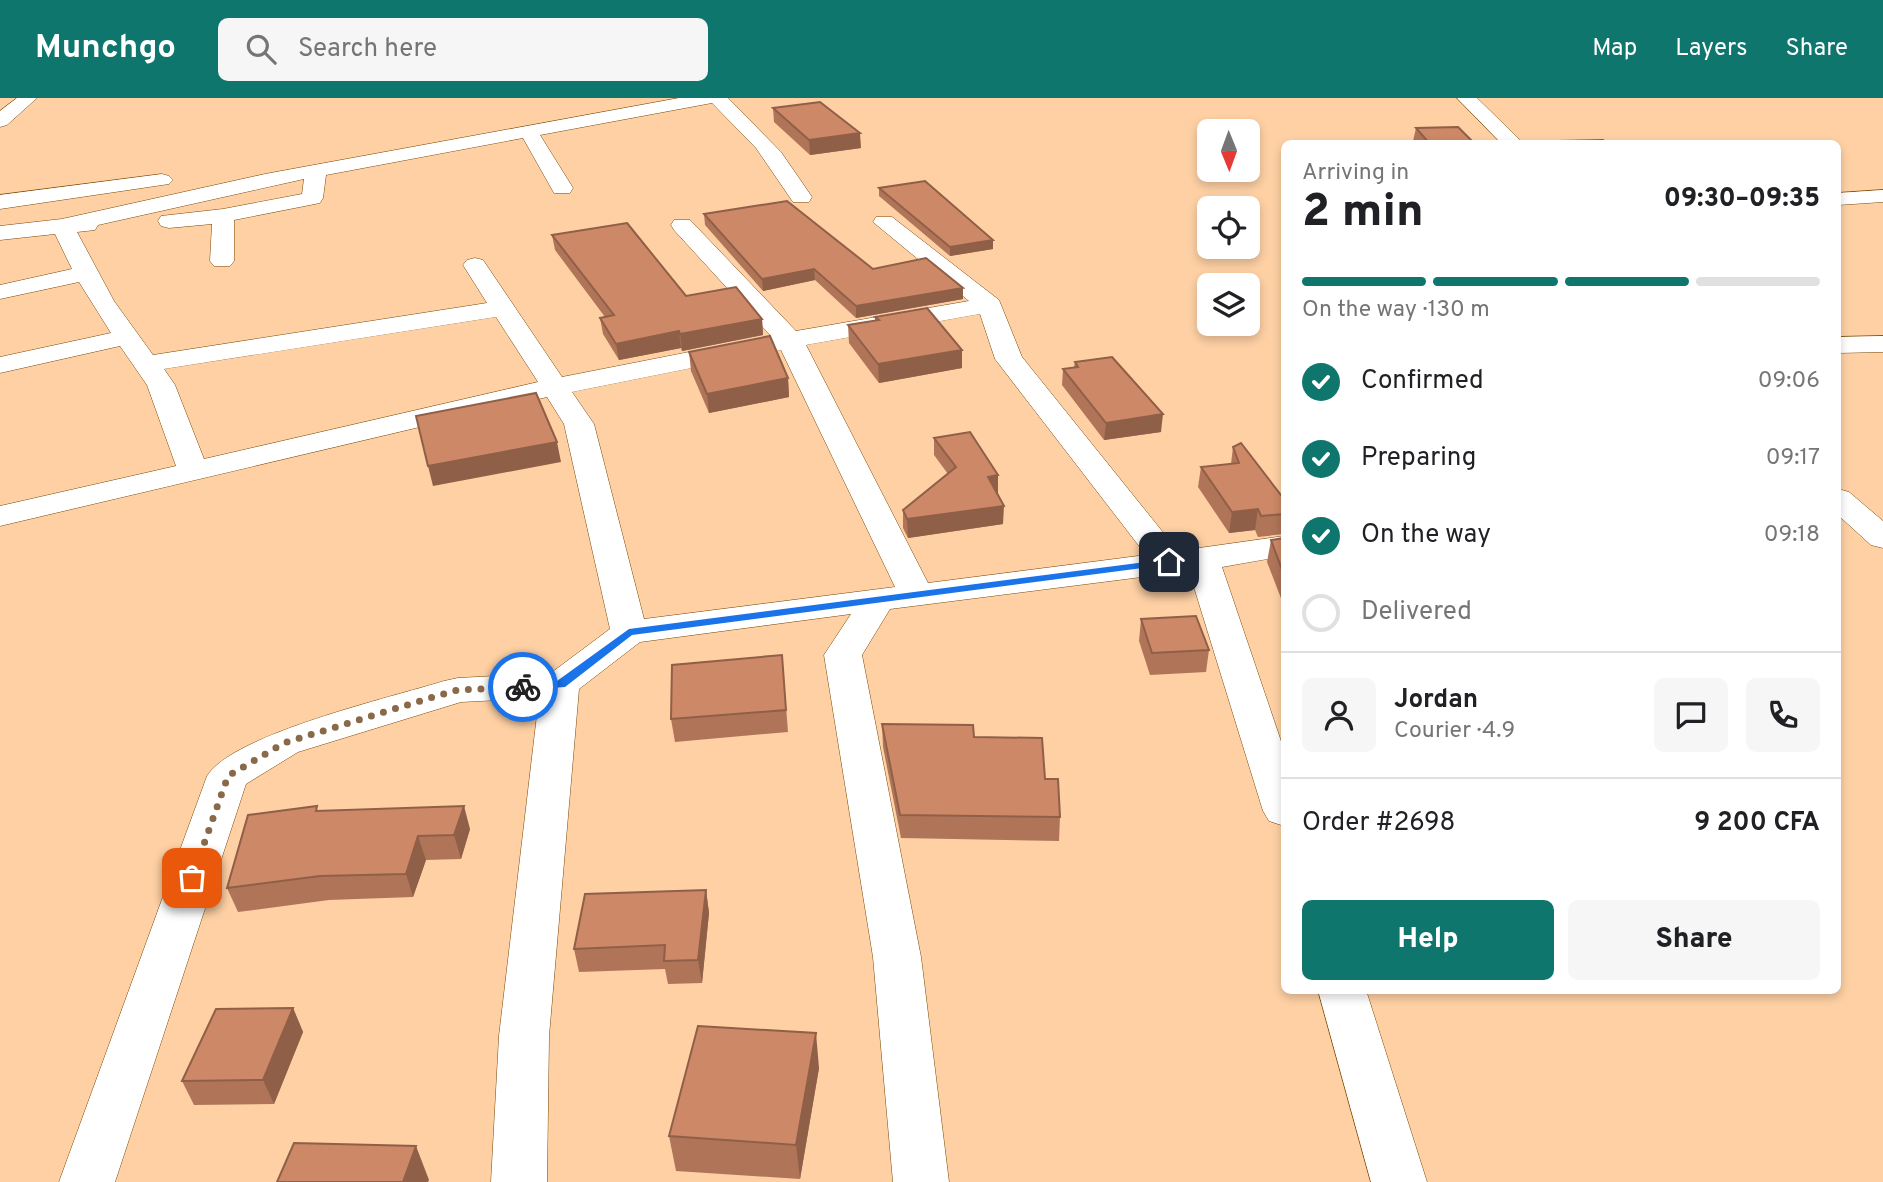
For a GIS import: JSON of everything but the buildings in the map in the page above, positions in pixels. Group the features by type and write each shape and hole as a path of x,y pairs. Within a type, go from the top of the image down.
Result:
{"street":[{"path":"0,121 27,98"},
{"path":"2,200 193,175 604,98"},
{"path":"62,226 316,170 709,98"},
{"path":"716,98 744,123 783,166 801,197"},
{"path":"1466,98 1510,140"},
{"path":"528,131 562,188"},
{"path":"0,233 62,226 223,216 312,198 316,170"},
{"path":"1841,199 1883,196"},
{"path":"222,261 223,216"},
{"path":"884,222 990,305 1009,359 1186,561 1281,803"},
{"path":"682,225 790,340 897,597"},
{"path":"62,226 102,302 161,385 193,470"},
{"path":"475,265 505,307 579,425 629,632"},
{"path":"0,292 87,273"},
{"path":"0,516 554,387 790,340 990,305"},
{"path":"146,364 505,307"},
{"path":"0,365 127,337"},
{"path":"1841,345 1883,344"},
{"path":"1841,502 1883,538"},
{"path":"87,1182 228,776 284,743 458,690 560,685 629,632 1281,546"},
{"path":"897,597 843,655 897,957 921,1182"},
{"path":"519,1182 524,1035 560,685"},
{"path":"1343,994 1399,1182"}],"way so far":[{"path":"192,878 228,776 284,743 458,690 523,687"}],"route":[{"path":"523,687 560,685 629,632 1169,562"}]}
